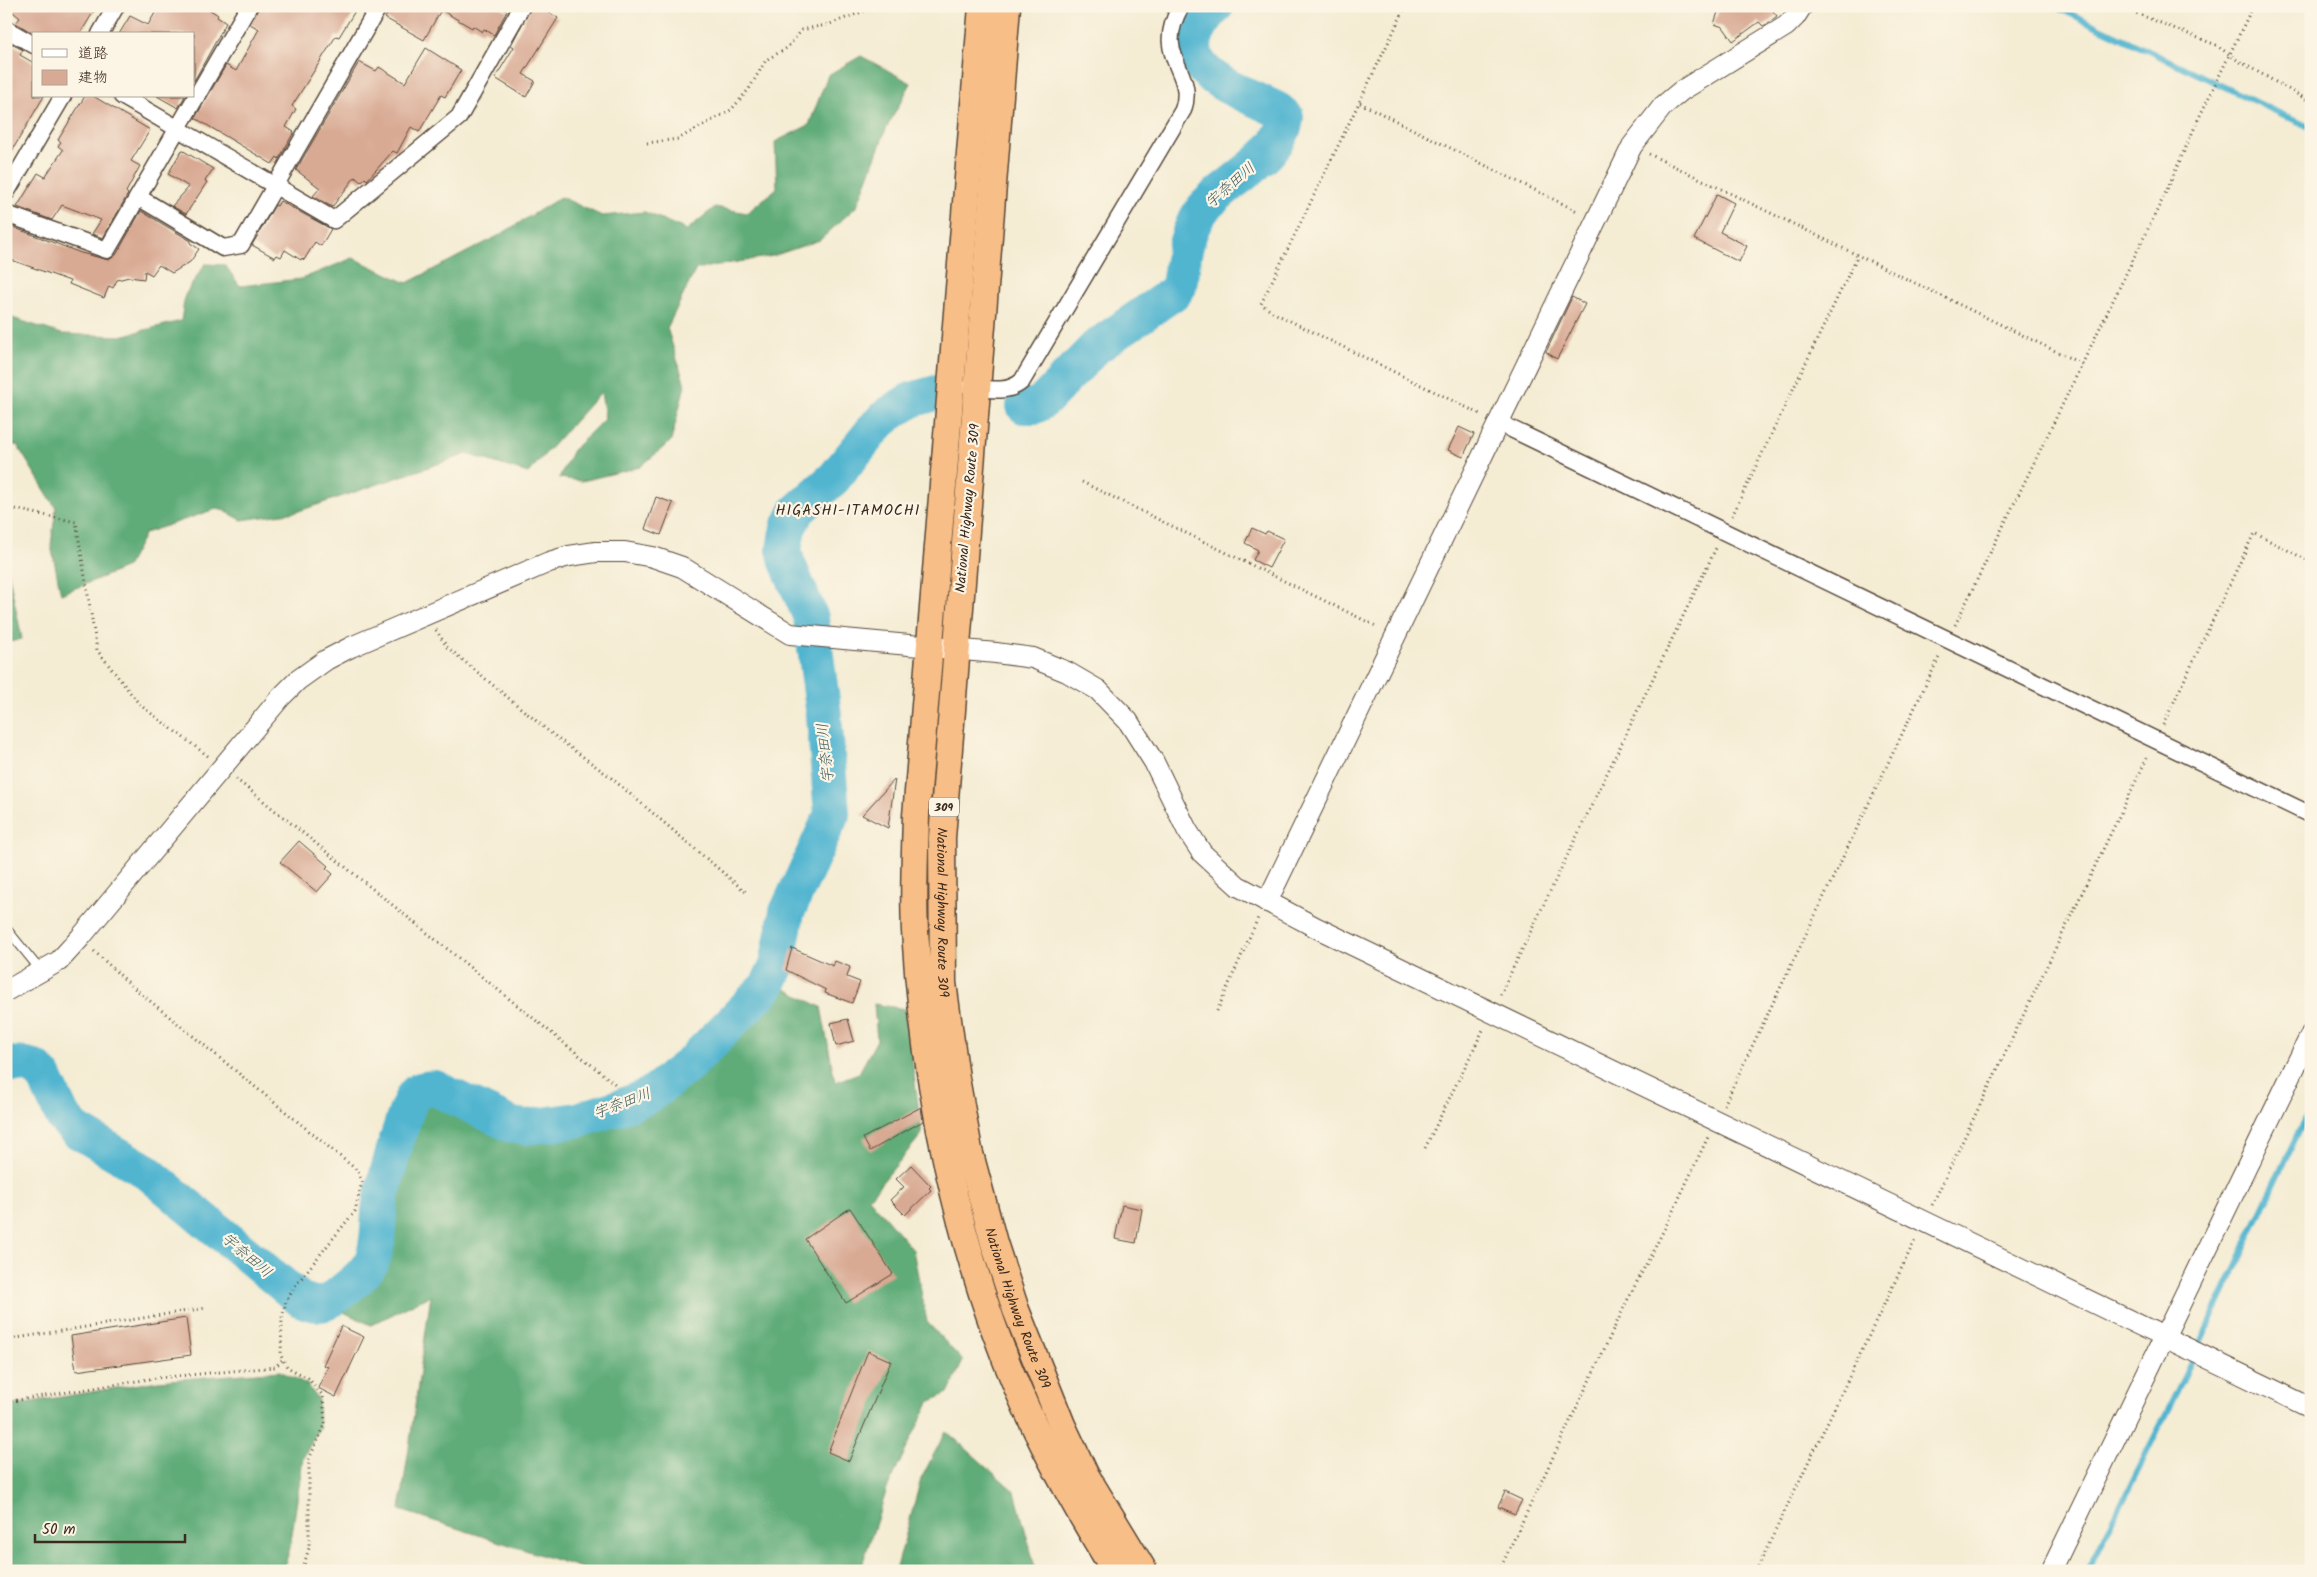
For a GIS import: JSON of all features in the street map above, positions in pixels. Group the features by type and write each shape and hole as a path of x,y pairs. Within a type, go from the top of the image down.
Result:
{"highway":[{"name":"National Highway Route 309","path":"982,6 928,647 916,816 915,931 932,1091 943,1152 988,1307 1018,1391 1054,1467 1085,1523 1115,1571"},
{"name":"National Highway Route 309","path":"1007,6 955,649 942,838 943,983 956,1078 969,1150 994,1243 1036,1364 1062,1425 1085,1474 1144,1571"}],"street":[{"path":"101,32 116,6"},
{"path":"6,214 108,250 249,6"},
{"path":"138,197 223,248 241,245 379,6"},
{"path":"126,98 334,220 459,117 522,6"},
{"path":"950,385 1008,389 1016,387 1022,381 1183,110 1187,92 1174,60 1170,38 1175,18 1181,6"},
{"path":"1267,902 1632,146 1663,106 1681,91 1786,26 1795,18 1802,6"},
{"path":"6,29 32,44"},
{"path":"6,193 62,98"},
{"path":"1499,423 2311,815"},
{"path":"6,991 58,961 80,938 274,704 298,680 326,660 351,647 549,562 569,556 596,552 625,552 653,557 682,567 790,634 834,636 1033,658 1067,672 1098,690 1113,702 1141,739 1202,853 1238,886 1492,1012 2311,1408"},
{"path":"2051,1571 2311,1034"}],"lane":[{"path":"6,928 41,971"}],"path":[{"path":"647,142 678,139 732,110 749,89 766,60 787,48 802,30 830,24 877,6"},
{"path":"1406,6 1261,304 1499,423"},
{"path":"2118,6 2216,45 2311,102"},
{"path":"1499,1571 1627,1301 1664,1230 2253,6"},
{"path":"1360,103 1596,220"},
{"path":"1632,146 2082,364"},
{"path":"1424,1148 1492,1012 1858,255"},
{"path":"1082,482 1396,636"},
{"path":"6,507 76,522 96,650 140,705 166,722 615,1084"},
{"path":"1756,1571 2156,740 2254,532 2311,562"},
{"path":"425,615 447,647 552,734 609,776 747,893"},
{"path":"1217,1011 1267,902"},
{"path":"80,938 133,987 358,1172 362,1182 355,1211 295,1286 286,1302 282,1318 281,1343 283,1360 287,1367 308,1378 323,1396 325,1426 309,1459 309,1548 302,1571"},
{"path":"6,1342 68,1329 206,1308"},
{"path":"6,1402 156,1378 275,1366 283,1360"}],"green space":[{"path":"861,56 911,83 886,129 857,206 820,240 773,256 696,269 667,328 685,385 671,441 640,467 582,481 559,478 573,450 605,418 601,392 528,473 467,454 296,512 242,520 219,508 145,533 127,567 61,594 51,545 56,508 17,445 6,445 6,316 62,334 121,336 181,321 185,295 205,264 225,265 240,286 301,279 353,258 407,283 498,236 561,197 602,216 645,212 687,230 715,207 747,213 777,188 775,142 809,125 828,75"},
{"path":"6,561 22,639 6,643"},
{"path":"762,977 821,1007 835,1082 859,1073 877,1040 874,1004 905,1009 922,1134 869,1198 913,1250 927,1322 963,1361 948,1393 929,1402 887,1489 860,1571 591,1571 400,1510 431,1295 371,1325 335,1308 341,1293 360,1285 372,1273 392,1232 401,1132 409,1101 418,1093 437,1084 518,1119 611,1107 657,1090 728,1022"},
{"path":"280,1371 308,1385 318,1400 319,1428 303,1458 290,1548 283,1571 6,1571 7,1406 158,1381"},
{"path":"946,1431 1015,1492 1036,1571 896,1571 921,1479"}],"building":[{"path":"6,6 97,6 81,32 32,33 16,23 20,18"},
{"path":"159,6 204,6 226,23 195,79 195,32 120,32 130,16 148,25"},
{"path":"260,6 358,6 339,37 336,36 292,106 296,109 286,127 294,132 279,159 277,157 272,164 195,118 226,65 236,71 259,29 250,24"},
{"path":"392,6 499,6 507,11 494,35 484,29 482,32 473,26 472,28 441,10 424,40 385,18"},
{"path":"532,6 538,6 558,18 523,74 535,81 526,97 495,78 514,47 511,45"},
{"path":"1720,6 1779,6 1773,11 1777,16 1767,24 1763,26 1759,22 1733,41 1723,27 1714,24"},
{"path":"6,41 23,50 20,55 32,62 32,98 43,98 6,161 6,86 10,80 6,79"},
{"path":"426,48 461,70 445,97 441,95 419,132 411,127 397,153 393,151 367,180 365,178 361,182 355,177 332,207 313,196 320,188 296,170 359,62 376,71 379,67 405,83"},
{"path":"84,98 96,98 150,130 131,161 140,166 126,192 128,194 103,238 92,234 101,220 62,205 52,220 17,207 38,173 45,177 63,150 58,146 61,142 58,140"},
{"path":"160,98 184,98 178,108"},
{"path":"182,150 213,169 205,181 207,182 186,214 172,206 189,187 168,174"},
{"path":"1717,194 1734,203 1720,232 1747,246 1739,262 1694,239"},
{"path":"280,201 331,229 321,246 315,242 304,260 285,250 281,257 277,255 275,258 252,245 275,205 277,206"},
{"path":"141,211 191,241 190,243 199,249 190,262 172,273 159,265 152,275 145,271 144,279 129,277 117,280 113,288 109,286 104,298 69,284 70,281 6,258 7,225 81,253 109,260 116,255"},
{"path":"1572,297 1585,304 1557,359 1546,352"},
{"path":"1459,427 1474,434 1463,457 1448,450"},
{"path":"656,497 673,503 661,535 645,529"},
{"path":"1252,528 1265,534 1267,531 1284,539 1269,568 1253,560 1258,550 1245,543"},
{"path":"895,779 888,828 862,815"},
{"path":"299,841 328,866 326,868 333,874 317,892 280,862"},
{"path":"792,948 833,966 835,961 850,967 847,977 860,982 852,1003 825,993 826,990 786,970"},
{"path":"848,1019 854,1041 836,1046 831,1023"},
{"path":"921,1107 923,1121 870,1151 863,1138"},
{"path":"911,1165 931,1186 929,1188 931,1190 905,1215 890,1200 904,1187 896,1179"},
{"path":"1122,1205 1142,1209 1136,1243 1115,1239"},
{"path":"850,1208 893,1274 846,1303 805,1239"},
{"path":"186,1318 191,1355 76,1371 71,1336"},
{"path":"341,1326 364,1337 336,1397 318,1388 328,1367 323,1365"},
{"path":"868,1351 891,1361 849,1461 828,1452"},
{"path":"1505,1492 1522,1500 1515,1514 1498,1507"}],"waterway":[{"name":"宇奈田川","path":"1024,406 1035,406 1045,400 1096,347 1175,292 1179,286 1188,237 1196,219 1202,210 1224,189 1264,157 1275,144 1282,131 1286,117 1278,110 1222,83 1207,72 1197,60 1194,45 1200,27 1216,6"},
{"path":"2054,6 2311,128"},
{"name":"宇奈田川","path":"6,1064 27,1065 37,1069 44,1076 63,1117 76,1130 146,1171 300,1299 314,1304 323,1304 338,1295 363,1273 372,1260 375,1253 380,1204 390,1165 405,1114 410,1102 418,1091 435,1088 512,1125 527,1127 578,1120 623,1106 650,1095 690,1064 767,986 777,965 787,912 832,814 824,716 811,618 787,562 784,549 788,528 797,511 834,478 877,425 889,414 911,400 936,393"},
{"path":"2088,1571 2184,1377 2311,1106"}],"district":[{"name":"HIGASHI-ITAMOCHI","path":"848,510"}]}
